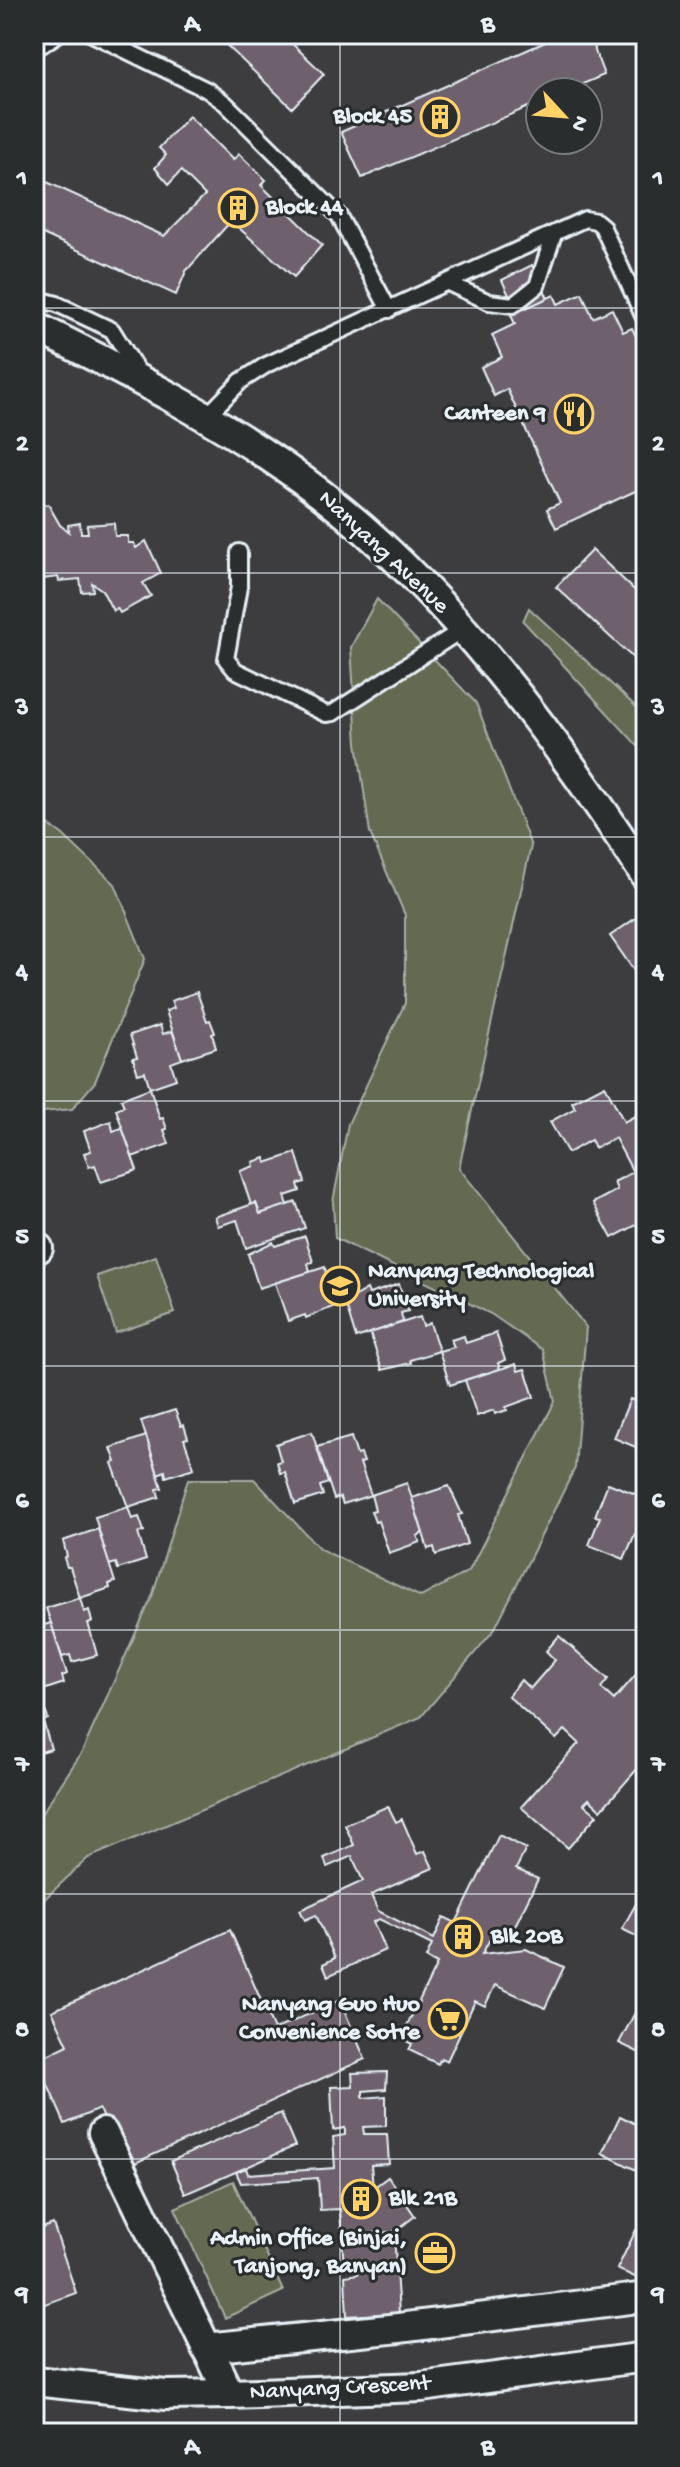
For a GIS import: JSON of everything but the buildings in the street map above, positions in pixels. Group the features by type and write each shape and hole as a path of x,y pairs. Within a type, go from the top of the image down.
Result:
{"street":[{"name":"Nanyang Avenue","path":"34,326 207,416 323,495 375,539 463,629 610,820 646,876"},
{"path":"103,2133 229,2394"},
{"path":"206,2348 646,2297"},
{"name":"Nanyang Crescent","path":"34,2381 166,2395 421,2387 646,2357"}],"lane":[{"path":"34,50 58,34"},
{"path":"92,34 207,90 225,103 339,216 389,310"},
{"path":"207,416 241,381 266,365 585,219 602,226 646,322"},
{"path":"448,283 489,302 513,305 537,286 554,234"},
{"path":"34,298 57,304 112,330 145,383"},
{"path":"239,552 239,587 226,659 235,670 322,713 333,713 463,629"}],"shaded area":[{"name":"Nanyang Technological University","path":"34,34 646,34 646,2433 34,2433"}],"green space":[{"path":"377,599 476,703 531,846 459,1168 586,1327 575,1468 494,1630 421,1717 88,1858 34,1909 34,1825 82,1752 152,1597 188,1479 254,1479 320,1549 421,1597 469,1571 555,1401 543,1350 491,1314 335,1238 333,1202 348,1124 405,1003 405,915 370,833 357,743 351,647"},
{"path":"529,608 646,716 646,755 523,621"},
{"path":"34,815 62,834 115,884 145,959 95,1082 72,1109 34,1113"},
{"path":"156,1256 175,1313 116,1333 97,1276"},
{"path":"233,2181 283,2291 225,2318 175,2208"}],"place":[{"name":"Block 45","path":"440,117"},
{"name":"Block 44","path":"238,208"},
{"name":"Canteen 9","path":"574,414"},
{"name":"Nanyang Technological University","path":"340,1286"},
{"name":"Blk 20B","path":"463,1937"},
{"name":"Nanyang Guo Huo Convenience Sotre","path":"448,2019"},
{"name":"Blk 21B","path":"361,2199"},
{"name":"Admin Office (Binjai, Tanjong, Banyan)","path":"435,2253"}]}
